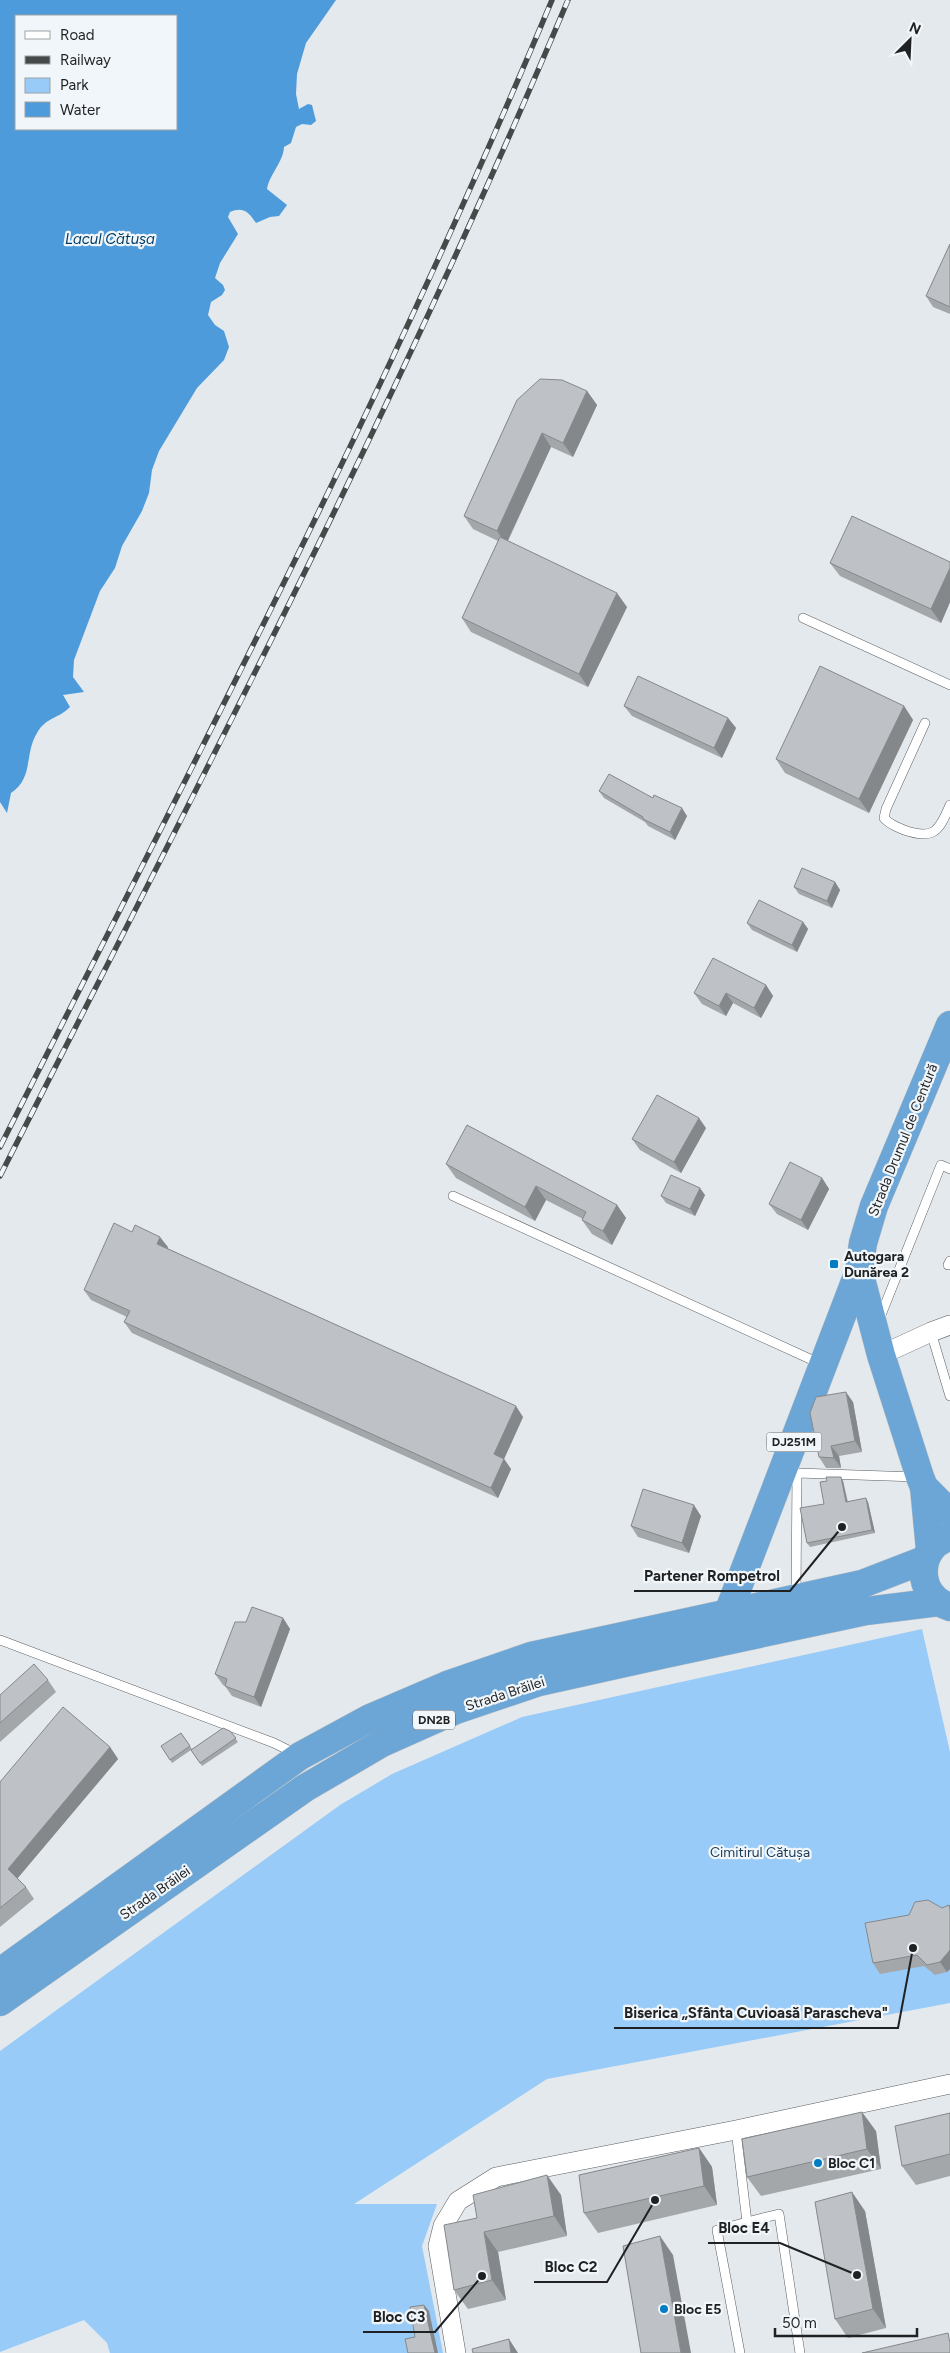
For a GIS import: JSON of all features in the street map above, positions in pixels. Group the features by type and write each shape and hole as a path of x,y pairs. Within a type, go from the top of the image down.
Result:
{"highway":[{"name":"Strada Drumul de Centură","path":"935,1549 922,1482 878,1342 859,1271 863,1243 874,1206 950,1025"},
{"name":"DJ251M","path":"728,1613 791,1469 823,1365 859,1271"},
{"name":"Strada Drumul de Centură","path":"922,1482 950,1513"},
{"name":"Strada Brăilei","path":"0,1972 300,1756 370,1718 438,1688 531,1656 862,1584 935,1549"},
{"name":"Strada Brăilei","path":"935,1549 923,1572 925,1584 930,1594 944,1604"},
{"name":"Strada Brăilei","path":"0,2002 305,1788 382,1743 456,1710 538,1682 607,1667 866,1611 944,1604"}],"street":[{"path":"878,1342 930,1332 950,1325"},
{"path":"456,2353 438,2246 442,2226 458,2201 496,2177 736,2130 950,2084"}],"lane":[{"path":"804,618 950,685"},
{"path":"925,722 886,809 884,818 890,824 922,836 935,832 945,818 950,805"},
{"path":"878,1342 941,1165 950,1169"},
{"path":"453,1196 823,1365"},
{"path":"930,1332 950,1396"},
{"path":"796,1599 791,1469 922,1482"},
{"path":"0,1640 274,1743 300,1756"},
{"path":"736,2130 747,2222"},
{"path":"740,2353 717,2230 779,2214 800,2353"}],"green space":[{"name":"Cimitirul Cătușa","path":"922,1629 950,1752 950,2003 547,2079 354,2204 437,2204 422,2246 443,2353 110,2353 107,2343 84,2320 0,2352 0,2051 340,1805 392,1774 522,1717"}],"water":[{"name":"Lacul Cătușa","path":"0,0 336,0 306,43 297,74 296,94 299,109 308,104 312,105 316,121 311,125 302,124 296,127 291,143 284,147 267,189 287,205 279,216 270,217 256,223 245,211 235,210 230,212 228,217 238,234 220,263 215,278 223,285 225,290 222,295 211,302 208,315 215,325 224,331 229,347 224,360 197,388 159,451 152,470 149,493 142,511 122,546 115,568 100,591 74,660 73,677 84,692 63,695 70,707 44,724 37,733 33,741 26,773 18,787 11,793 7,813 0,802"}],"building":[{"path":"950,244 950,307 926,296"},
{"path":"540,379 562,380 587,391 563,443 542,433 497,531 464,516 517,400"},
{"path":"852,516 950,562 950,568 931,609 830,563"},
{"path":"500,537 617,593 579,674 462,618"},
{"path":"820,666 904,706 859,799 776,759"},
{"path":"638,676 728,718 714,748 624,706"},
{"path":"609,774 653,798 654,795 682,808 670,832 643,819 643,817 599,791"},
{"path":"802,868 835,882 827,901 794,887"},
{"path":"759,900 803,922 792,945 747,923"},
{"path":"713,958 766,985 754,1008 726,993 719,1006 694,993"},
{"path":"657,1095 699,1118 674,1162 632,1139"},
{"path":"467,1125 617,1205 603,1231 582,1220 586,1212 536,1186 525,1207 446,1164"},
{"path":"790,1162 822,1178 801,1220 769,1204"},
{"path":"671,1175 700,1188 690,1209 661,1196"},
{"path":"114,1223 132,1232 135,1225 160,1237 157,1244 516,1406 494,1454 504,1459 491,1488 124,1322 130,1311 84,1290"},
{"path":"846,1392 855,1441 831,1446 834,1458 819,1457 810,1413 816,1397"},
{"path":"826,1477 841,1477 846,1502 866,1498 872,1530 807,1543 800,1508 824,1504 820,1482 827,1481"},
{"path":"643,1489 694,1505 682,1543 631,1526"},
{"path":"252,1607 283,1618 254,1697 225,1686 227,1679 215,1674 235,1622 246,1622"},
{"path":"34,1664 48,1680 0,1723 0,1695"},
{"path":"63,1707 110,1747 8,1869 26,1887 0,1908 0,1782"},
{"path":"223,1728 230,1731 236,1738 200,1763 191,1750"},
{"path":"181,1733 190,1746 170,1760 161,1746"},
{"path":"928,1900 942,1908 949,1905 950,1909 950,1950 940,1962 927,1965 917,1955 873,1963 865,1923 909,1915 915,1902"},
{"path":"862,2112 867,2149 747,2177 742,2139"},
{"path":"950,2113 950,2154 902,2166 895,2126"},
{"path":"699,2148 704,2186 584,2213 579,2175"},
{"path":"547,2175 554,2216 484,2232 492,2280 454,2290 444,2225 477,2218 473,2195"},
{"path":"852,2192 873,2309 835,2319 815,2202"},
{"path":"660,2236 681,2353 641,2353 623,2246"},
{"path":"424,2305 435,2353 408,2353 405,2339 415,2337 410,2307"},
{"path":"948,2333 950,2353 862,2353"},
{"path":"509,2339 511,2353 473,2353 472,2349"}],"railway":[{"path":"0,1147 215,721 356,435 489,146 552,0"},
{"path":"0,1176 222,739 366,446 436,299 568,0"}],"place":[{"name":"Autogara Dunărea 2","path":"834,1264"},
{"name":"Partener Rompetrol","path":"842,1527"},
{"name":"Biserica „Sfânta Cuvioasă Parascheva\"","path":"913,1948"},
{"name":"Bloc C1","path":"818,2163"},
{"name":"Bloc C2","path":"655,2200"},
{"name":"Bloc E4","path":"857,2275"},
{"name":"Bloc C3","path":"482,2276"},
{"name":"Bloc E5","path":"664,2309"}]}
